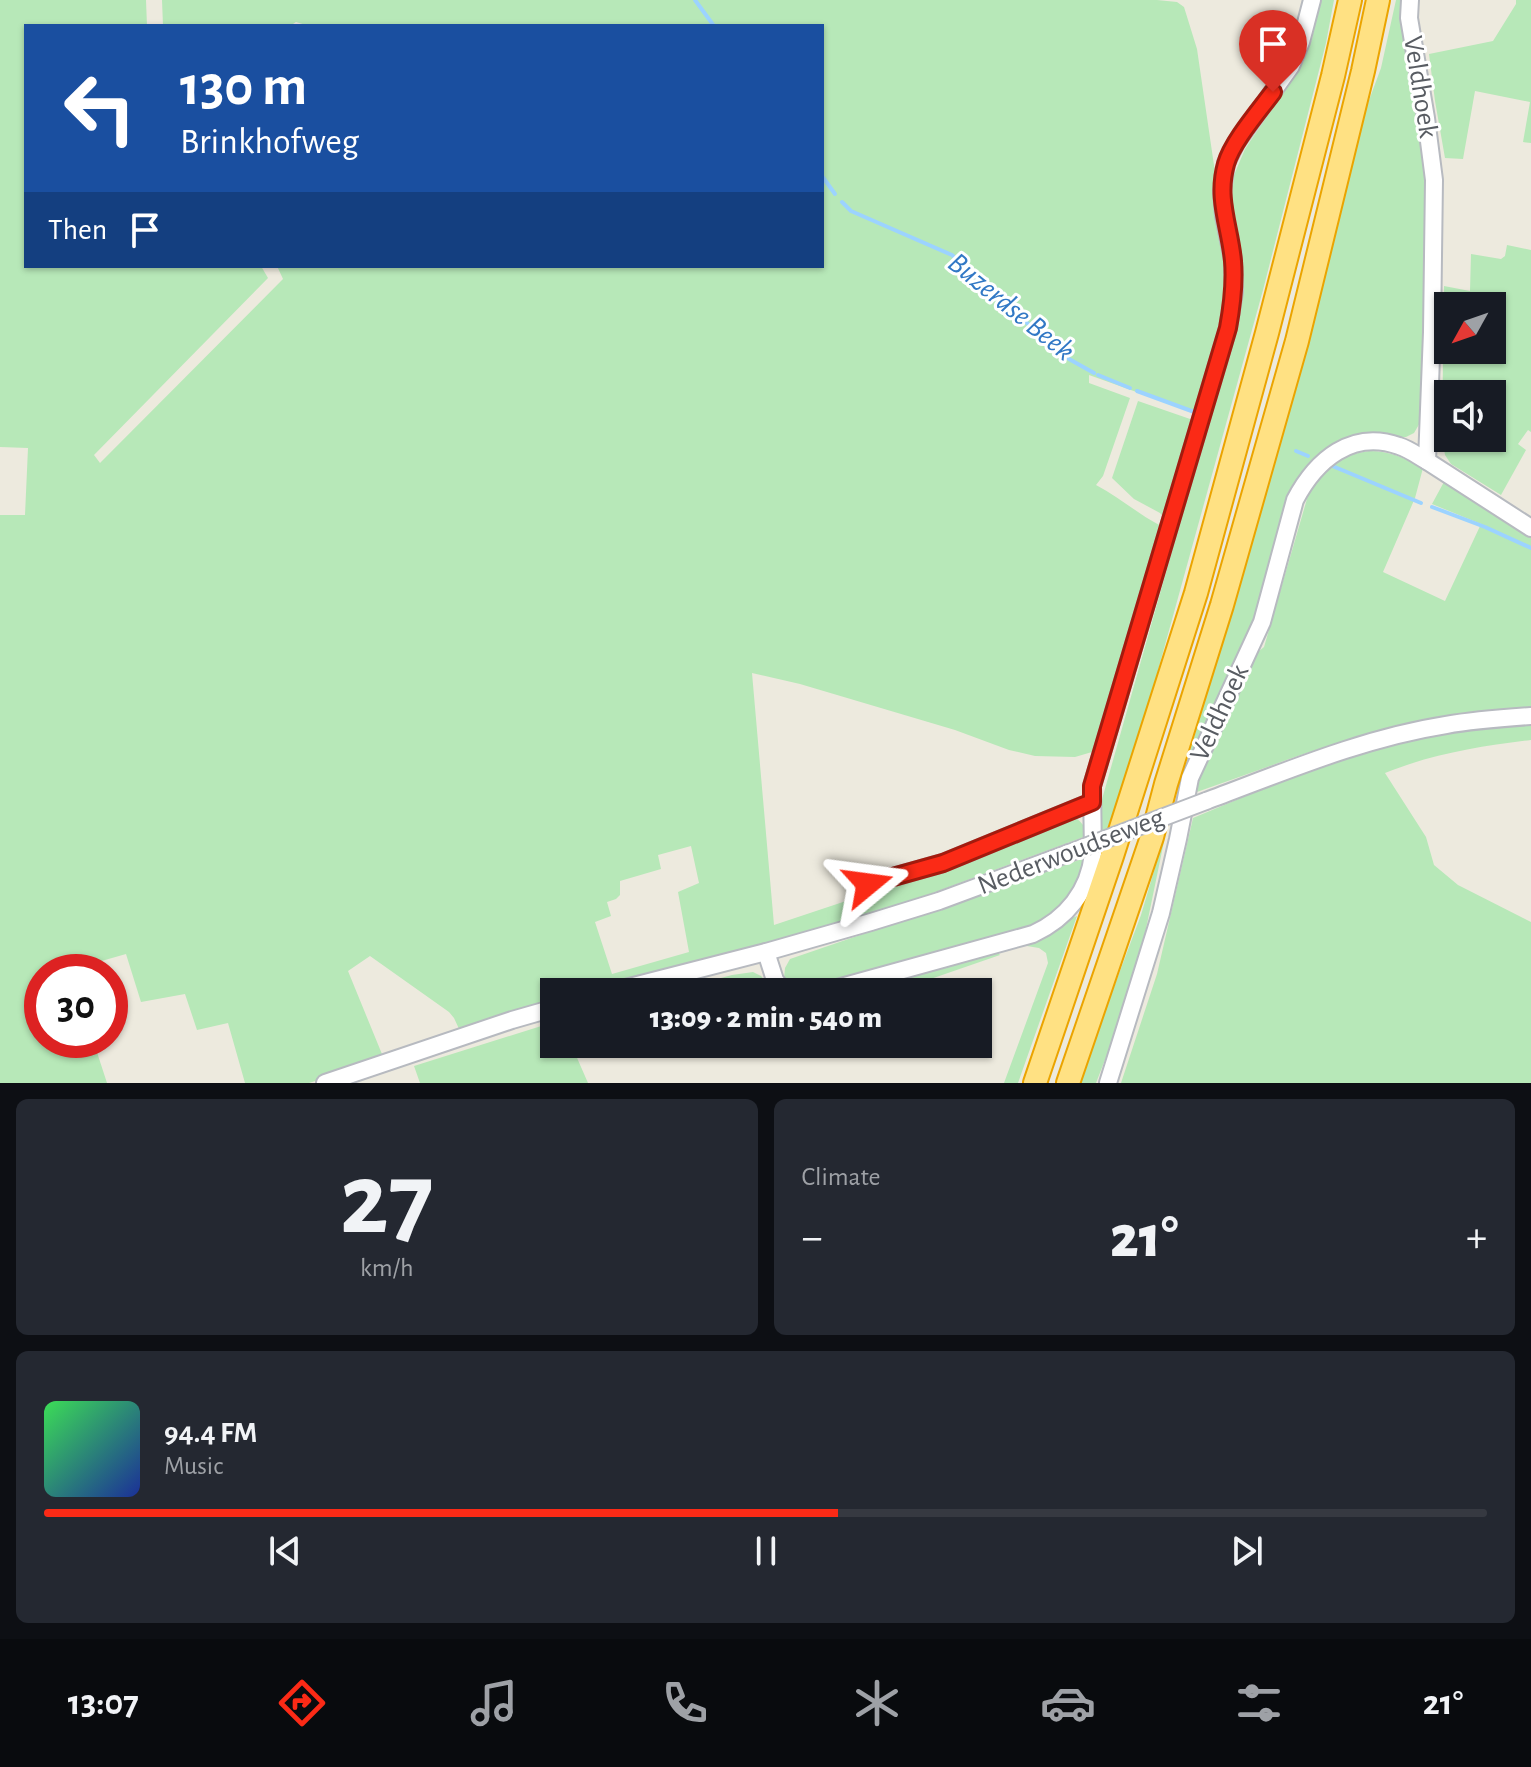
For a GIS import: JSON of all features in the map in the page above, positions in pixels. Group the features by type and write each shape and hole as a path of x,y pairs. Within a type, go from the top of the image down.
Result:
{"highway":[{"path":"1035,1083 1196,593 1267,333 1350,0"},
{"path":"1068,1083 1152,837 1222,605 1297,341 1378,0"}],"street":[{"path":"874,978 1033,934 1060,918 1081,894 1093,854 1092,786 1228,328 1234,292 1233,260 1222,192 1226,163 1236,143 1291,66 1312,0"},
{"name":"Veldhoek","path":"1410,0 1409,18 1434,180 1427,461"},
{"name":"Veldhoek","path":"1108,1083 1161,913 1190,778 1262,622 1295,500 1303,484 1332,454 1354,444 1397,445 1531,528"},
{"name":"Nederwoudseweg","path":"665,978 939,901 1343,751 1444,725 1531,716"},
{"path":"868,884 943,863 1092,802"},
{"path":"766,952 774,978"},
{"path":"325,1083 540,1012"}],"green space":[{"path":"0,0 146,0 147,24 24,24 24,268 262,268 268,278 94,455 100,463 283,279 278,268 824,268 824,24 163,24 162,0 1157,0 1177,2 1184,7 1197,49 1216,179 1215,208 1227,271 1226,296 1195,413 1089,375 1089,383 1130,398 1103,476 1096,485 1161,526 1097,744 1092,752 1075,757 1035,756 1009,750 955,730 752,673 774,925 917,880 1060,819 1072,816 1089,835 860,920 648,978 540,978 540,1010 460,1031 449,1012 370,956 348,971 384,1059 309,1083 245,1083 228,1023 197,1030 185,994 141,1002 128,954 24,954 24,1058 99,1058 107,1083 0,1083 0,515 25,515 28,448 0,447","holes":["691,846 699,883 678,892 689,952 612,974 595,922 611,916 607,902 620,895 620,881 661,869 658,855"]},
{"path":"1320,0 1334,0 1326,43 1263,290 1144,721 1101,846 1099,810 1241,299 1241,271 1232,197 1234,175 1245,149 1303,63 1312,39"},
{"path":"1396,0 1403,0 1427,149 1426,322 1421,421 1414,433 1406,437 1365,438 1341,445 1292,498 1254,620 1191,762 1178,816 1170,819 1270,480 1365,111 1381,68"},
{"path":"1516,0 1531,0 1531,143 1523,142 1530,102 1475,91 1463,159 1445,158 1429,54 1493,41"},
{"path":"1507,245 1531,250 1531,432 1528,430 1518,444 1526,450 1501,495 1451,464 1445,452 1506,452 1506,380 1443,380 1443,364 1506,364 1506,292 1444,292 1444,286 1470,291 1471,254 1501,259 1505,256"},
{"path":"1138,401 1193,420 1164,518 1134,499 1112,478"},
{"path":"1369,451 1397,456 1423,468 1415,498 1383,572 1445,601 1481,524 1432,504 1445,480 1531,531 1531,708 1487,710 1402,725 1318,749 1194,793 1199,766 1248,660 1264,647 1309,492 1334,463"},
{"path":"1531,723 1531,740 1457,752 1385,773 1426,837 1434,865 1458,885 1531,922 1531,1083 1121,1083 1157,974 1193,818 1349,753 1407,738"},
{"path":"1167,827 1135,982 1096,1083 1078,1083 1141,915"},
{"path":"1085,858 1074,891 1035,926 846,978 784,978 790,959"},
{"path":"1077,916 1018,1083 1004,1083 1048,963 1046,953 1039,948 1021,945"},
{"path":"994,948 1000,955 933,978 888,978"},
{"path":"753,972 763,978 721,978"},
{"path":"540,1026 540,1058 577,1058 588,1083 420,1083 414,1066"}],"waterway":[{"name":"Buzerdse Beek","path":"695,0 713,24"},
{"name":"Buzerdse Beek","path":"824,179 835,194"},
{"name":"Buzerdse Beek","path":"842,202 851,211 952,255 1047,341 1069,359 1094,373"},
{"name":"Buzerdse Beek","path":"1098,375 1130,388"},
{"name":"Buzerdse Beek","path":"1137,391 1197,413"},
{"name":"Buzerdse Beek","path":"1296,451 1308,456"},
{"name":"Buzerdse Beek","path":"1330,465 1421,503"},
{"name":"Buzerdse Beek","path":"1432,507 1531,548"}],"route":[{"path":"868,884 943,863 1092,802 1092,786 1228,328 1234,292 1233,260 1222,192 1226,163 1236,143 1273,92"}]}
